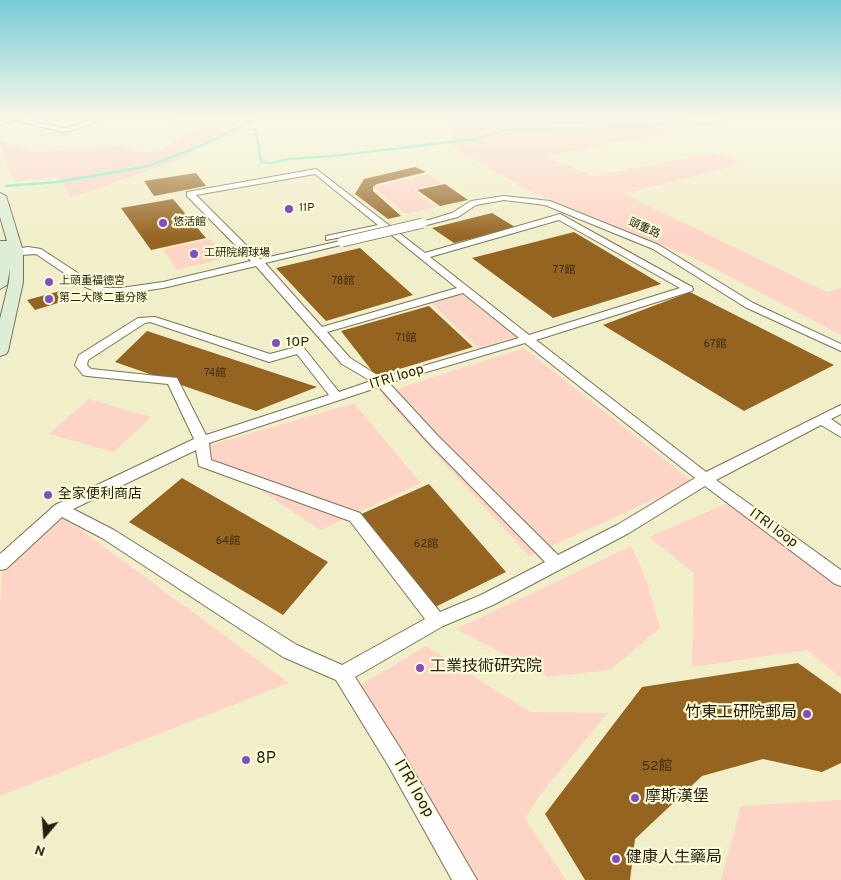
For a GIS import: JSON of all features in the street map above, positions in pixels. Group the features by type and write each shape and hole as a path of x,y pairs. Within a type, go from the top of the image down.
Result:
{"main road":[{"path":"0,196 9,229 16,282 0,351"},
{"path":"0,236 12,252"},
{"path":"0,286 12,252"}],"street":[{"path":"424,256 560,217 688,289 610,315 527,339 316,170 190,194 254,258 346,361 382,382 433,438 557,564"},
{"name":"頭重路","path":"254,258 342,242 455,216 474,204 504,198 547,203 656,247 749,305 841,348"},
{"path":"12,252 38,251 89,285 104,290 121,291 163,285 254,258 386,226"},
{"path":"319,331 466,289"},
{"path":"337,397 300,350 269,358 151,319 142,320 83,358 81,365 88,372 173,381 202,441 204,463 355,517 436,621"},
{"name":"ITRI loop","path":"0,564 60,509 202,441 382,382 527,339 705,479 841,579"},
{"path":"60,509 108,534 290,651 343,674 436,621 487,600 623,529 705,479 841,409"},
{"path":"822,419 841,433"},
{"name":"ITRI loop","path":"343,674 395,758 465,880"}],"shaded area":[{"path":"5,157 184,157 71,198 58,176 15,182"},
{"path":"471,157 548,157 594,176 691,157 725,157 744,163 624,194 827,292 841,288 841,335 694,258 527,190"},
{"path":"427,174 442,183 413,190 436,207 406,214 373,187"},
{"name":"工研院網球場","path":"210,239 226,258 177,270 163,249"},
{"path":"465,294 518,336 478,348 430,302"},
{"path":"524,348 693,482 529,556 381,394"},
{"path":"89,399 151,417 114,452 49,434"},
{"path":"354,403 421,483 321,530 197,449"},
{"path":"728,503 841,586 841,678 807,650 692,667 694,573 649,537"},
{"path":"57,512 289,683 0,796 0,608 3,559"},
{"path":"631,546 646,579 660,628 610,670 548,677 456,629"},
{"path":"426,646 530,712 608,713 539,796 525,819 566,880 458,880 352,690"},
{"path":"841,800 841,880 721,880 741,806"}],"building":[{"path":"415,167 426,172 377,184 373,187 373,191 401,216 388,219 355,194 364,179"},
{"path":"196,173 206,186 154,196 144,181"},
{"path":"445,184 468,200 440,206 417,190"},
{"name":"悠活館","path":"173,199 206,238 151,250 121,208"},
{"path":"492,213 515,227 454,243 432,228"},
{"path":"574,232 661,284 553,318 472,258"},
{"path":"360,248 413,295 326,321 276,268"},
{"name":"第二大隊二重分隊","path":"64,290 71,299 35,310 27,300"},
{"path":"690,292 834,365 744,411 603,325"},
{"path":"429,306 473,347 376,376 341,331"},
{"path":"147,331 317,387 256,411 115,362"},
{"path":"182,478 328,562 283,615 129,522"},
{"path":"429,484 506,572 421,614 350,519"},
{"path":"798,663 841,694 841,763 822,772 763,759 702,776 635,839 630,880 585,880 545,814 642,687"}],"waterway":[{"path":"6,186 58,182 149,166 172,157"},
{"path":"260,157 261,162 271,163 289,159 317,157"}],"place":[{"name":"11P","path":"289,209"},
{"name":"悠活館","path":"163,223"},
{"name":"工研院網球場","path":"194,254"},
{"name":"上頭重福德宮","path":"49,282"},
{"name":"第二大隊二重分隊","path":"49,299"},
{"name":"10P","path":"276,343"},
{"name":"全家便利商店","path":"48,495"},
{"name":"工業技術研究院","path":"420,668"},
{"name":"竹東工研院郵局","path":"807,714"},
{"name":"8P","path":"246,760"},
{"name":"摩斯漢堡","path":"635,798"},
{"name":"健康人生藥局","path":"616,859"}]}
